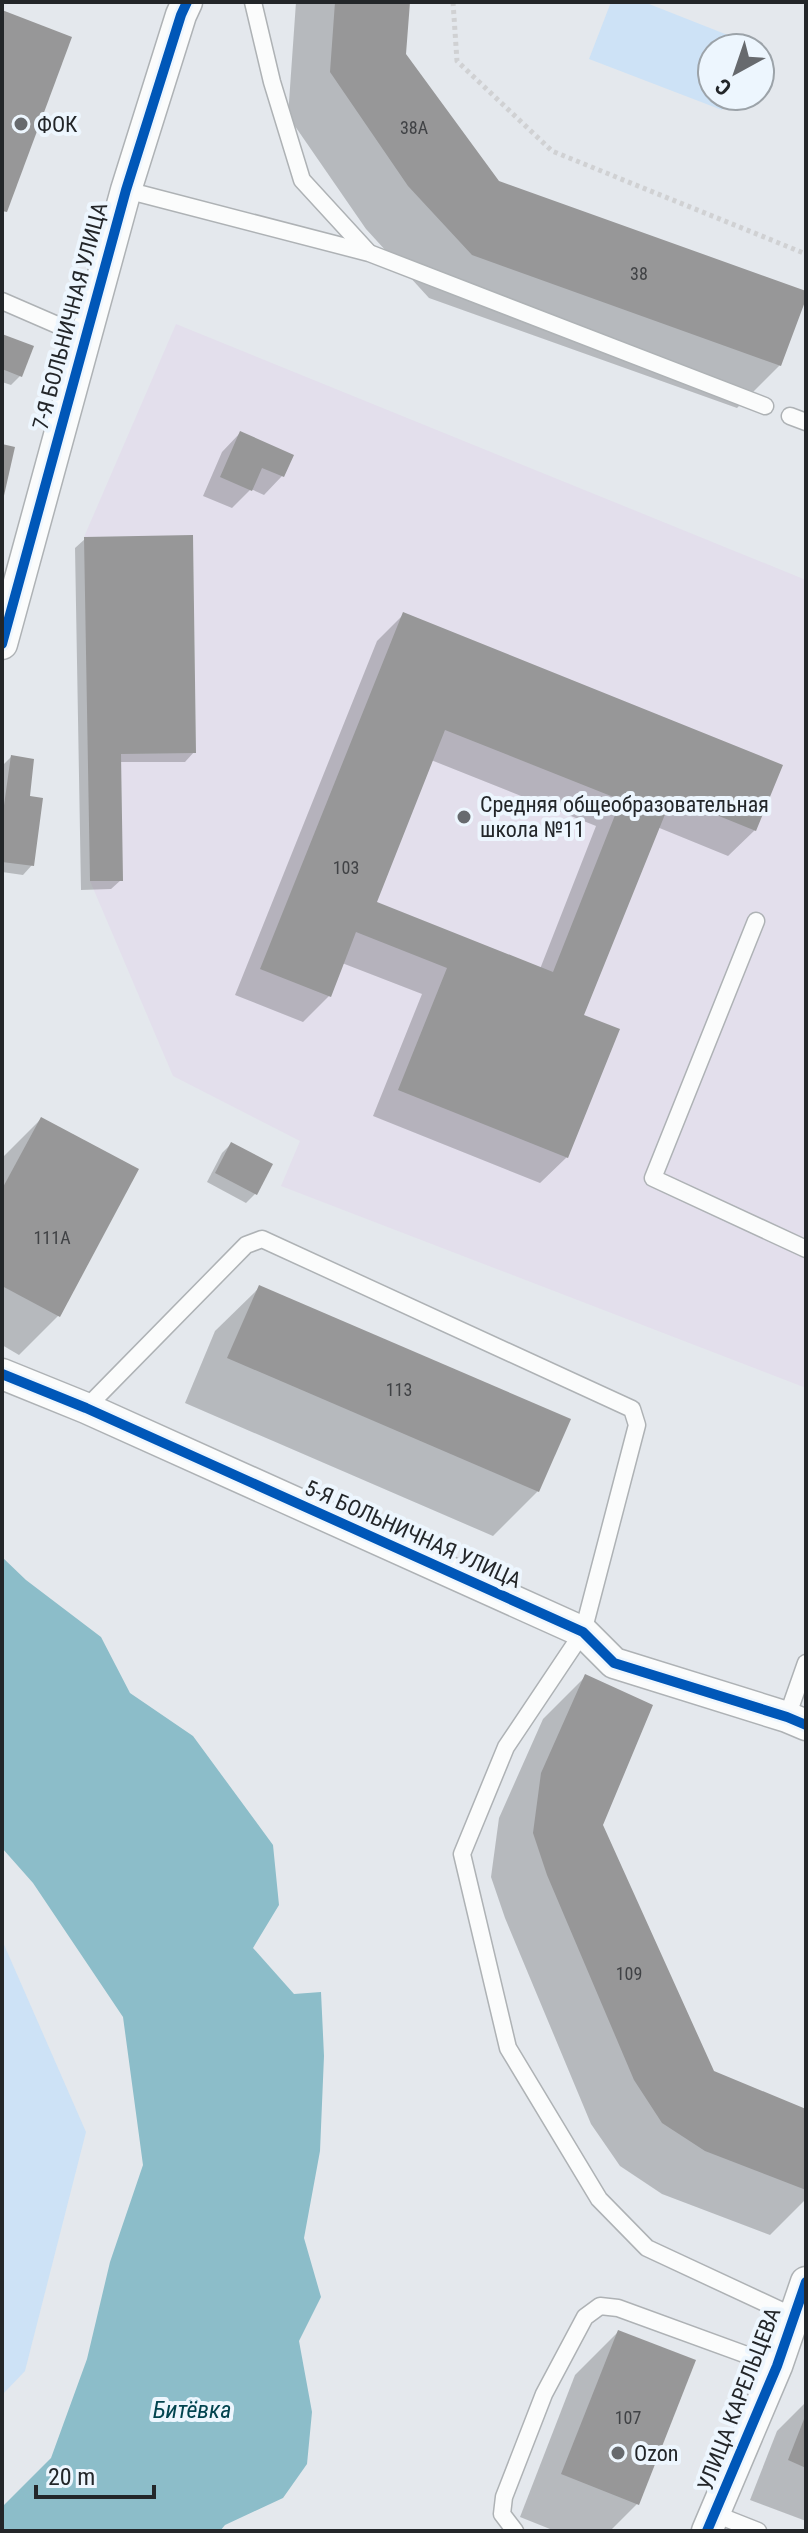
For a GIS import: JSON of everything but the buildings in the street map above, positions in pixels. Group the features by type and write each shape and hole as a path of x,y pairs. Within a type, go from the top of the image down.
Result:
{"street":[{"name":"7-Я БОЛЬНИЧНАЯ УЛИЦА","path":"2,644 126,190 187,2"},
{"name":"5-Я БОЛЬНИЧНАЯ УЛИЦА","path":"2,1374 86,1408 583,1632 614,1663 796,1721"},
{"name":"УЛИЦА КАРЕЛЬЦЕВА","path":"711,2523 800,2318 806,2282"}],"lane":[{"path":"253,2 272,82 302,180 369,253"},
{"path":"126,190 369,253 765,406"},
{"path":"2,301 85,337"},
{"path":"756,921 653,1178 806,1249"},
{"path":"86,1408 246,1245 262,1239 632,1409 637,1425 583,1632 506,1747 462,1854 508,2048 599,2199 647,2248 800,2318"},
{"path":"796,1721 806,1663"},
{"path":"515,2531 502,2514 504,2497 544,2394 585,2317 600,2306 618,2308 777,2366"},
{"path":"711,2523 758,2531"}],"path":[{"path":"453,2 457,61 552,151 806,254"}],"shaded area":[{"path":"611,2 644,2 720,32 696,32 696,100 589,59"},
{"name":"Средняя общеобразовательная школа №11","path":"176,324 806,580 806,1388 281,1186 300,1141 173,1076 90,881 122,881 121,754 196,753 193,536 84,537"},
{"path":"2,1940 86,2132 25,2371 2,2395"}],"water":[{"name":"Битёвка","path":"2,1557 26,1580 101,1637 130,1693 193,1736 273,1845 279,1905 253,1948 294,1994 321,1992 324,2056 320,2151 304,2238 321,2297 299,2341 312,2412 307,2464 283,2498 225,2525 220,2531 2,2531 2,2507 51,2458 87,2359 110,2262 143,2165 123,2017 33,1883 2,1848"}],"cycle path":[{"path":"2,644 126,190 187,2"},
{"path":"2,1374 86,1408 583,1632 614,1663 806,1725"},
{"path":"707,2531 777,2366 806,2282"}],"place":[{"name":"ФОК","path":"21,124"},
{"name":"Средняя общеобразовательная школа №11","path":"464,817"},
{"name":"Ozon","path":"618,2453"}]}
